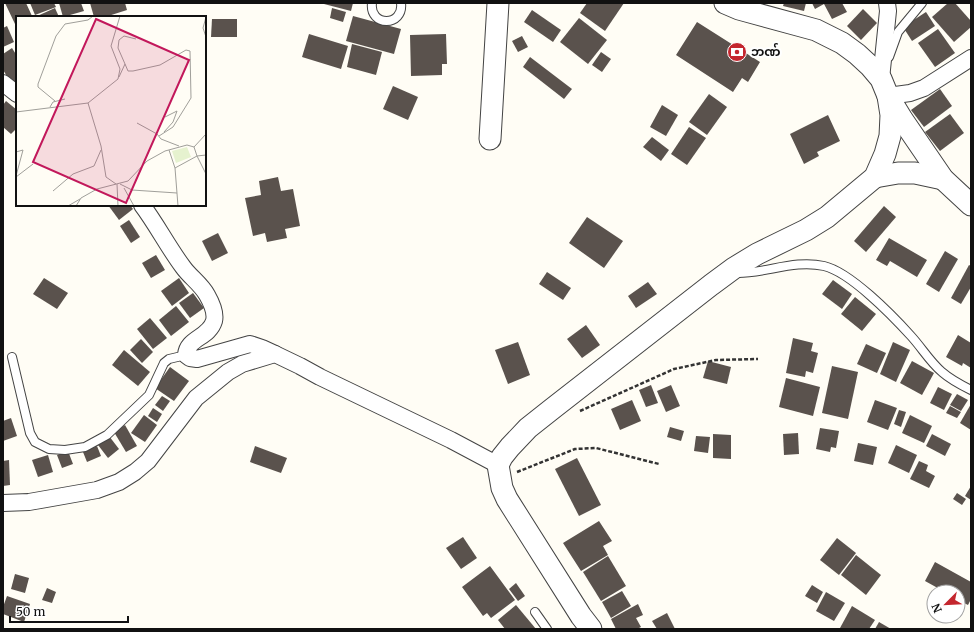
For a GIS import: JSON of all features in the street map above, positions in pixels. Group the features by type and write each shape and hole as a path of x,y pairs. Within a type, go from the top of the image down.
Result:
{"street":[{"path":"490,140 498,3"},
{"path":"725,3 739,9 816,30 842,43 857,54 870,66 885,88 902,120 943,179 971,205"},
{"path":"591,629 581,616 507,499 502,488 499,472 502,457 528,428 730,271 757,254 806,230 827,217 875,177 885,154 890,136 891,115 885,88 887,3"},
{"path":"885,88 910,93 924,88 971,58"},
{"path":"3,83 16,93"},
{"path":"875,177 914,173 943,179"},
{"path":"143,206 183,267 206,293 214,310 215,320 211,328 206,334 191,343 186,349 186,355 190,358 197,359 250,344 262,348 452,440 499,472"},
{"path":"3,503 30,502 97,490 120,482 148,461 196,398 228,372 242,364 275,354"}],"lane":[{"path":"372,3 372,10 374,14 377,18 386,22 395,19 399,15 401,3"},
{"path":"885,88 898,32 922,3"},
{"path":"730,271 745,273 786,265 807,264 824,266 840,272 864,290 911,336 928,358 943,373 971,390"},
{"path":"12,357 30,433 35,442 49,449 65,450 85,447 107,435 149,395 164,363 169,359 186,355"},
{"path":"534,612 547,629"}],"path":[{"path":"576,413 674,369 716,360 758,359"},
{"path":"499,472 575,449 596,448 659,464"}],"building":[{"path":"5,3 26,3 32,16 16,16 15,24"},
{"path":"30,3 54,3 56,7 35,15"},
{"path":"59,3 81,3 84,11 63,16"},
{"path":"90,3 125,3 127,10 108,16 94,16"},
{"path":"353,3 351,11 324,4"},
{"path":"587,3 624,3 605,31 580,13"},
{"path":"784,3 806,3 804,11 783,6"},
{"path":"812,3 842,3 847,12 832,19 824,4 815,9"},
{"path":"948,3 955,3 971,21 971,27 954,42 932,17"},
{"path":"55,8 59,16 37,16"},
{"path":"332,8 346,12 343,22 330,18"},
{"path":"863,9 877,23 861,40 847,26"},
{"path":"532,10 561,30 553,42 524,22"},
{"path":"926,12 935,26 912,41 903,27"},
{"path":"353,16 401,29 394,54 346,41"},
{"path":"579,18 607,40 588,64 560,42"},
{"path":"212,19 237,19 237,37 211,37"},
{"path":"697,22 760,62 748,82 742,78 733,92 676,55"},
{"path":"7,26 14,42 3,47 3,28"},
{"path":"938,29 955,53 935,67 918,43"},
{"path":"309,34 348,46 341,69 302,57"},
{"path":"446,34 447,64 442,64 442,75 411,76 410,35"},
{"path":"522,36 528,47 518,52 512,41"},
{"path":"352,44 382,52 376,75 347,67"},
{"path":"12,48 16,54 16,82 12,84 3,70 3,54"},
{"path":"601,52 611,59 602,72 592,65"},
{"path":"530,57 572,89 564,99 523,67"},
{"path":"393,86 418,97 408,120 383,109"},
{"path":"940,89 952,106 924,127 911,110"},
{"path":"709,94 727,107 707,135 689,122"},
{"path":"6,101 16,109 16,129 11,134 3,127 3,105"},
{"path":"662,105 678,115 666,136 650,127"},
{"path":"950,114 964,133 940,151 925,132"},
{"path":"828,115 840,141 817,152 819,156 804,164 790,134"},
{"path":"689,127 706,138 687,165 671,154"},
{"path":"652,137 669,150 661,161 643,147"},
{"path":"278,177 281,191 293,189 300,226 285,229 287,238 267,242 265,233 253,236 245,198 261,195 259,181"},
{"path":"109,206 131,206 133,209 119,220"},
{"path":"884,206 896,217 866,252 854,241"},
{"path":"587,217 623,241 604,268 569,243"},
{"path":"129,220 140,237 131,243 120,226"},
{"path":"218,233 228,253 212,261 202,241"},
{"path":"889,238 927,260 917,277 890,261 887,266 876,260"},
{"path":"945,251 958,259 939,292 926,284"},
{"path":"156,255 165,270 151,278 142,263"},
{"path":"969,265 971,266 971,287 961,304 951,298"},
{"path":"547,272 571,288 563,300 539,284"},
{"path":"44,278 68,293 57,309 33,294"},
{"path":"179,278 189,293 172,306 161,291"},
{"path":"833,280 852,294 842,309 822,294"},
{"path":"648,282 657,294 636,308 628,296"},
{"path":"193,293 204,308 190,318 179,303"},
{"path":"855,297 876,314 862,331 841,314"},
{"path":"176,306 189,322 171,336 159,320"},
{"path":"150,318 167,338 153,349 137,329"},
{"path":"586,325 600,345 582,358 567,339"},
{"path":"958,335 971,343 971,368 963,363 962,366 946,357"},
{"path":"793,338 813,343 811,351 818,353 813,373 806,371 805,377 786,373"},
{"path":"141,339 153,352 142,363 130,350"},
{"path":"518,342 530,375 508,384 495,350"},
{"path":"893,342 910,350 896,382 880,374"},
{"path":"866,344 886,353 877,373 857,364"},
{"path":"124,350 150,372 138,386 112,365"},
{"path":"708,361 731,367 727,384 703,378"},
{"path":"912,361 934,373 922,395 900,383"},
{"path":"832,366 858,372 848,419 822,413"},
{"path":"170,367 189,381 174,401 155,388"},
{"path":"786,378 820,387 813,416 779,407"},
{"path":"651,385 658,403 646,407 639,390"},
{"path":"671,385 680,406 666,412 657,391"},
{"path":"938,387 952,394 944,410 930,403"},
{"path":"957,394 968,400 961,411 950,405"},
{"path":"162,396 170,401 163,411 155,405"},
{"path":"632,400 641,421 620,430 611,409"},
{"path":"875,400 897,408 888,430 867,422"},
{"path":"971,404 971,430 960,423"},
{"path":"950,406 961,412 957,418 946,413"},
{"path":"153,408 162,414 157,422 148,416"},
{"path":"899,410 906,412 901,427 894,424"},
{"path":"144,415 157,425 145,442 131,433"},
{"path":"910,415 932,426 924,443 902,433"},
{"path":"11,418 17,436 3,441 3,421"},
{"path":"125,425 137,446 126,452 114,432"},
{"path":"670,427 684,431 681,441 667,437"},
{"path":"820,428 839,431 836,448 831,447 830,452 816,449"},
{"path":"798,433 799,454 784,455 783,434"},
{"path":"713,434 731,435 731,459 713,458"},
{"path":"932,434 951,444 945,456 926,446"},
{"path":"109,436 119,449 108,458 98,445"},
{"path":"696,436 710,437 708,453 694,451"},
{"path":"858,443 877,447 873,465 854,461"},
{"path":"896,445 917,455 909,473 888,463"},
{"path":"97,446 101,456 87,462 83,452"},
{"path":"255,446 287,458 281,473 250,462"},
{"path":"68,451 73,464 62,468 57,455"},
{"path":"48,455 53,472 38,477 32,460"},
{"path":"577,458 601,505 579,516 555,469"},
{"path":"9,460 10,485 3,486 3,461"},
{"path":"919,461 928,465 926,471 935,476 929,488 910,479"},
{"path":"971,486 971,500 965,496"},
{"path":"957,493 966,499 962,505 953,499"},
{"path":"599,521 612,541 603,546 608,555 581,571 563,543"},
{"path":"463,537 477,558 461,569 446,548"},
{"path":"837,538 856,553 839,575 820,560"},
{"path":"856,555 881,575 866,595 841,575"},
{"path":"608,556 626,586 601,601 583,572"},
{"path":"935,562 971,582 971,599 968,605 966,604 966,584 930,584 925,581"},
{"path":"490,566 515,600 491,618 487,613 483,616 462,587"},
{"path":"15,574 29,578 25,593 11,589"},
{"path":"516,583 525,596 518,601 509,589"},
{"path":"812,585 823,592 817,603 805,596"},
{"path":"47,588 56,592 52,603 42,600"},
{"path":"622,591 631,606 611,618 602,602"},
{"path":"826,592 845,603 834,621 816,611"},
{"path":"7,596 30,604 24,622 3,614 3,607"},
{"path":"638,604 643,615 636,618 641,627 637,629 616,629 611,619"},
{"path":"516,605 536,629 505,629 498,620"},
{"path":"852,606 875,620 869,629 840,628"},
{"path":"667,613 675,629 657,629 652,621"},
{"path":"879,622 891,629 875,629"}],"place":[{"name":"ဘဏ်","path":"737,52"}]}
